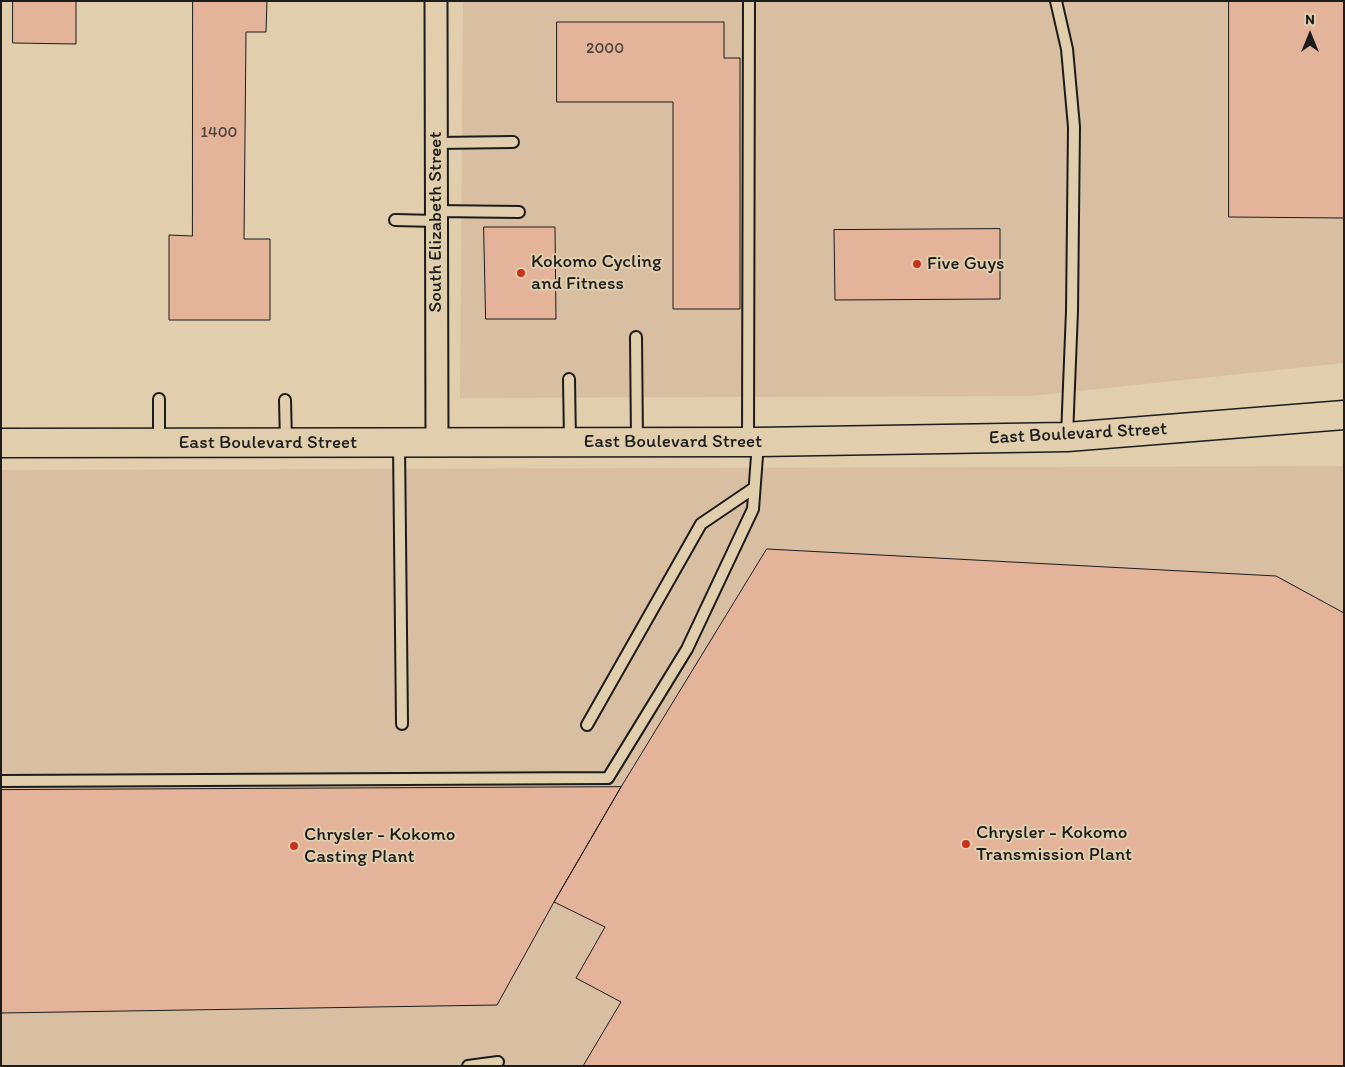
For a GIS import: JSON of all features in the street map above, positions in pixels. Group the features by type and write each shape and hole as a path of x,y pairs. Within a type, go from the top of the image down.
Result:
{"main road":[{"name":"East Boulevard Street","path":"1,443 753,442 1067,438 1344,415"}],"street":[{"name":"South Elizabeth Street","path":"436,1 437,443"}],"lane":[{"path":"1056,1 1067,49 1074,127 1072,311 1067,438"},
{"path":"1,781 608,778 686,650 753,509 749,2"},
{"path":"436,143 513,142"},
{"path":"395,220 519,212"},
{"path":"636,338 637,442"},
{"path":"569,379 570,442"},
{"path":"159,399 159,443"},
{"path":"285,400 286,443"},
{"path":"400,443 402,724"},
{"path":"587,725 701,524 754,488"},
{"path":"468,1066 498,1062"}],"shaded area":[{"path":"463,1 1344,1 1344,363 1031,396 460,398"},
{"path":"1344,466 1344,1066 1,1066 1,470"}],"building":[{"path":"13,1 76,1 76,44 13,43"},
{"path":"193,1 267,1 266,32 246,32 244,239 270,239 270,320 169,320 169,235 192,236"},
{"path":"1229,1 1344,1 1344,218 1229,217"},
{"path":"557,22 724,22 724,58 740,58 740,309 673,309 673,102 557,102"},
{"name":"Kokomo Cycling and Fitness","path":"484,227 555,227 556,319 486,319"},
{"name":"Five Guys","path":"1000,229 1000,299 835,300 834,230"},
{"name":"Chrysler - Kokomo Transmission Plant","path":"767,549 1276,576 1344,613 1344,1066 583,1066 621,1002 576,978 605,927 554,902 621,787"},
{"name":"Chrysler - Kokomo Casting Plant","path":"621,787 497,1005 1,1013 1,790"}],"place":[{"name":"Five Guys","path":"917,264"},
{"name":"Kokomo Cycling and Fitness","path":"521,273"},
{"name":"Chrysler - Kokomo Transmission Plant","path":"966,844"},
{"name":"Chrysler - Kokomo Casting Plant","path":"294,846"}]}
